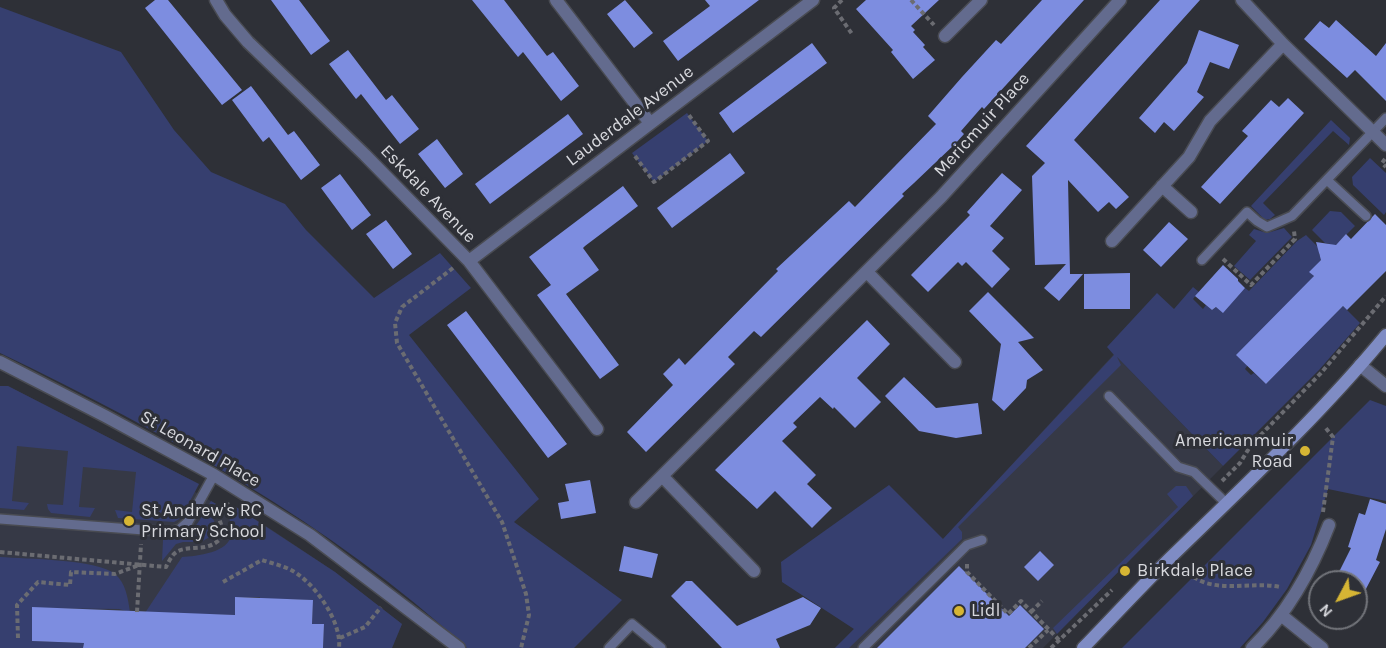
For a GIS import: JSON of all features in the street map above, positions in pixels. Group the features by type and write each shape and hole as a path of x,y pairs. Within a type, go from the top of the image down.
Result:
{"street":[{"name":"Eskdale Avenue","path":"216,0 225,15 248,42 365,155 469,261 597,429"},
{"path":"556,0 650,123"},
{"name":"Lauderdale Avenue","path":"469,261 813,0"},
{"path":"945,36 981,0"},
{"name":"Mericmuir Place","path":"636,502 941,197 1120,0"},
{"path":"1242,0 1283,44 1386,145"},
{"path":"1113,241 1189,157 1210,121 1283,44"},
{"path":"1162,186 1191,212"},
{"path":"867,272 955,362"},
{"path":"1083,648 1168,560 1315,415 1386,335"},
{"name":"St Leonard Place","path":"0,362 105,416 236,488 310,535 459,648"},
{"path":"1360,366 1386,386"},
{"path":"662,476 754,571"},
{"path":"1252,648 1281,615 1316,559 1329,525"},
{"path":"1281,615 1322,648"}],"lane":[{"path":"1202,260 1247,212 1267,227 1292,216 1386,118"},
{"path":"1327,180 1366,216"},
{"path":"1109,396 1178,467 1194,472 1227,504"},
{"path":"0,519 170,532 180,530 188,522 214,475"},
{"path":"863,648 967,546 982,540"},
{"path":"609,648 632,624 661,648"}],"path":[{"path":"842,0 834,8 852,34"},
{"path":"911,0 945,36"},
{"path":"625,142 654,182 708,141 679,102"},
{"path":"1212,249 1251,285 1295,240 1292,216"},
{"path":"469,261 451,269 402,307 395,323 397,343 502,522 526,594 529,615 521,648"},
{"path":"1315,415 1333,437 1328,489 1322,519 1329,525"},
{"path":"0,552 166,567 174,554 182,550 201,549 220,540 224,534 219,518 236,488"},
{"path":"137,612 142,530"},
{"path":"967,546 967,572 1008,614 1021,601 1059,640"},
{"path":"224,582 262,560 291,570 318,593 332,615 340,638 339,648"},
{"path":"1168,560 1207,583 1239,587 1263,584 1287,589 1294,593"},
{"path":"18,639 17,605 38,582 70,585 70,572 115,574 140,564"},
{"path":"340,638 365,627 391,596"},
{"path":"1031,612 1042,602"},
{"path":"1029,648 1048,629"}],"shaded area":[{"path":"0,7 121,52 174,130 211,172 285,204 306,230 374,298 440,253 471,288 409,335 539,499 514,522 622,600 574,648 467,648 360,560 303,521 185,449 124,415 0,353"},
{"path":"687,113 708,141 654,182 632,153"},
{"path":"1331,120 1350,138 1349,145 1333,131 1263,203 1275,215 1265,220 1251,206"},
{"path":"1370,158 1386,173 1386,212 1384,215 1353,185 1352,177"},
{"path":"1330,211 1341,212 1355,226 1334,247 1325,243 1312,230"},
{"path":"1284,228 1292,237 1250,280 1234,266 1256,241 1249,235 1254,229 1267,233"},
{"path":"1306,235 1319,248 1319,255 1323,258 1310,272 1314,276 1245,369 1251,375 1254,373 1266,384 1343,306 1360,323 1319,370 1223,466 1117,357 1121,365 958,527 962,532 962,539 849,648 835,648 854,629 782,582 781,562 889,485 943,539 1114,355 1107,347 1157,293 1174,309 1193,287 1199,292 1193,299 1203,309 1206,305 1212,310 1245,288 1249,291 1297,241"},
{"path":"1114,354 1223,466 1043,648 835,648 943,539"},
{"name":"St Andrew's RC Primary School","path":"0,386 8,386 199,484 195,492 230,512 233,505 335,572 402,624 392,648 0,648"},
{"path":"0,386 8,386 199,484 181,518 174,522 118,518 115,510 132,512 136,472 83,467 79,507 95,508 90,517 51,513 47,504 63,505 68,451 17,446 12,501 29,503 24,510 0,508"},
{"path":"1370,400 1386,406 1386,501 1328,489 1311,545 1287,589 1240,648 1122,648"},
{"path":"1176,486 1186,486 1193,496 1057,634 1053,628 1178,507 1167,494"},
{"path":"211,501 218,505 212,516 216,526 215,534 201,542 176,544 162,561 163,540 181,537 193,529"},
{"path":"233,505 335,572 402,624 392,648 323,648 324,625 312,624 313,600 288,599 288,617 260,616 260,597 236,597 235,615 145,613 182,557 211,552 225,545 231,534 230,517"},
{"path":"0,557 60,561 106,569 122,582 130,612 119,609 32,608 32,641 84,643 83,648 0,648"}],"building":[{"path":"155,0 168,0 242,90 222,105 145,8"},
{"path":"271,0 299,0 330,41 311,55"},
{"path":"472,0 504,0 547,56 553,52 579,86 561,101 523,52 518,57"},
{"path":"625,0 653,33 634,48 607,14"},
{"path":"705,0 759,0 678,61 663,41 710,6"},
{"path":"866,0 939,0 911,26 915,30 913,32 925,45 923,47 935,60 913,79 891,52 893,50 856,9"},
{"path":"1042,0 1084,0 984,109 982,107 961,131 964,134 955,144 902,194 904,196 761,337 754,331 728,357 735,364 646,452 627,432 673,385 663,374 679,358 685,365 778,271 776,269 849,201 855,207 936,124 928,116 962,77 996,40 1001,44"},
{"path":"1160,0 1200,0 1074,140 1129,197 1116,209 1109,202 1098,212 1068,180 1070,274 1083,274 1059,301 1044,288 1066,264 1035,265 1032,176 1045,163 1026,146"},
{"path":"1336,20 1376,56 1386,43 1386,101 1355,70 1347,78 1304,39 1320,21 1329,28"},
{"path":"1199,30 1239,45 1229,69 1210,62 1197,92 1204,97 1174,131 1164,122 1155,133 1139,118 1187,63"},
{"path":"812,43 827,63 733,133 719,113"},
{"path":"348,50 386,100 392,95 419,129 400,144 361,94 356,99 329,64"},
{"path":"251,86 288,135 294,131 320,165 301,180 269,137 263,142 232,100"},
{"path":"1288,98 1304,113 1220,204 1201,187 1248,136 1242,131 1271,100 1279,107"},
{"path":"568,114 583,134 490,204 475,184"},
{"path":"437,139 463,174 445,188 418,154"},
{"path":"730,153 745,173 672,228 657,208"},
{"path":"1002,173 1022,190 990,226 1004,238 992,251 1010,269 992,288 966,262 962,266 958,262 928,292 911,275 970,215 967,212"},
{"path":"340,174 371,215 352,230 321,188"},
{"path":"623,186 638,206 583,248 599,270 566,294 619,365 600,379 537,295 551,285 529,257"},
{"path":"1375,214 1386,225 1386,271 1347,310 1343,306 1266,384 1236,355 1314,276 1309,272 1321,260 1316,242 1336,245 1346,234 1351,239"},
{"path":"386,220 412,254 393,269 366,234"},
{"path":"1169,222 1188,239 1161,267 1143,250"},
{"path":"1223,265 1245,288 1223,313 1216,307 1212,310 1195,296"},
{"path":"1130,273 1130,309 1084,309 1084,274"},
{"path":"988,292 1034,338 1018,342 1043,370 1027,380 1026,388 1004,411 992,400 1001,344 969,311"},
{"path":"466,311 567,444 548,458 447,325"},
{"path":"867,320 890,344 857,378 881,402 855,428 820,397 793,423 797,427 782,441 816,475 807,484 832,508 812,528 775,491 757,509 715,470"},
{"path":"904,377 936,408 978,403 982,434 956,438 919,431 885,396"},
{"path":"590,480 596,513 561,519 558,503 569,501 565,484"},
{"path":"1370,499 1386,504 1386,529 1376,560 1380,562 1368,585 1368,570 1340,570 1351,548 1348,547 1359,513 1365,515"},
{"path":"624,546 658,554 652,578 619,571"},
{"path":"1040,551 1054,565 1038,581 1024,567"},
{"name":"Lidl","path":"959,566 1009,616 1020,605 1044,629 1025,648 877,648"},
{"path":"686,581 692,581 737,626 803,597 821,608 810,625 776,639 780,648 722,648 671,596"},
{"path":"235,597 313,600 312,624 324,624 323,648 83,648 84,643 32,641 32,607 235,615"}],"place":[{"name":"Americanmuir Road","path":"1305,451"},
{"name":"St Andrew's RC Primary School","path":"129,521"},
{"name":"Birkdale Place","path":"1125,571"},
{"name":"Lidl","path":"959,611"}]}
